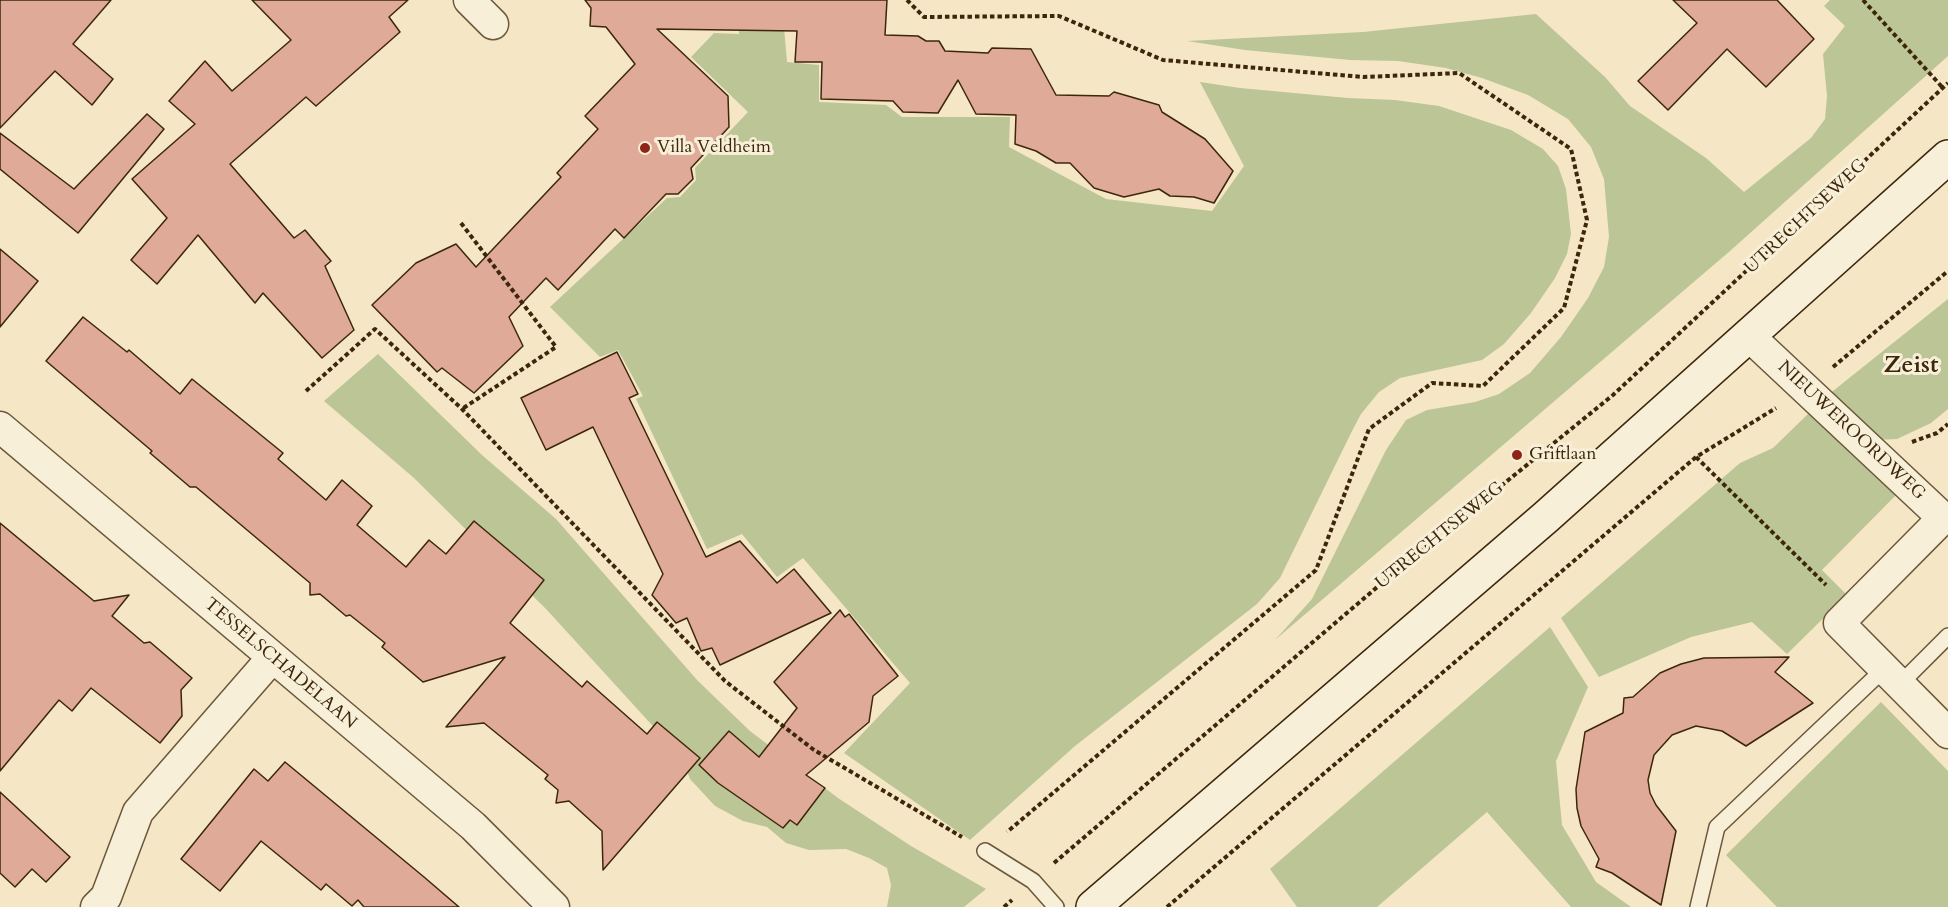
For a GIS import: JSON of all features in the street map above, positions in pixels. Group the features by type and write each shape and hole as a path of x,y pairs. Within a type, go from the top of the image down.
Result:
{"main road":[{"path":"1093,907 1546,517 1948,157"}],"street":[{"path":"469,0 493,24"},
{"name":"NIEUWEROORDWEG","path":"1748,335 1946,520 1852,611"},
{"name":"TESSELSCHADELAAN","path":"0,427 473,826 554,907"},
{"path":"1852,611 1839,623 1948,733"},
{"path":"96,907 106,897 138,812 272,658"}],"lane":[{"path":"1698,907 1716,827 1892,677 1948,636"},
{"path":"985,851 1033,881 1056,907"}],"path":[{"path":"306,391 375,329 462,409 725,681 814,750 985,851 1316,570 1369,429 1432,383 1483,386 1564,308 1587,220 1571,149 1459,74 1363,77 1163,60 1059,16 924,17 907,0"},
{"path":"1863,0 1943,88"},
{"name":"UTRECHTSEWEG","path":"1004,907 1389,578 1613,394 1948,83"},
{"path":"461,223 556,347 462,409"},
{"path":"1167,907 1696,457 1806,390 1948,271"},
{"path":"1696,457 1852,611"}],"green space":[{"path":"1830,0 1948,0 1948,56 1730,251 1275,640 1312,599 1386,450 1406,420 1427,410 1475,402 1499,394 1530,373 1561,337 1588,298 1604,267 1609,237 1604,179 1591,147 1568,119 1528,95 1482,78 1446,68 1398,61 1350,60 1245,50 1187,41 1363,32 1536,14 1605,77 1630,106 1706,158 1744,192 1811,138 1825,119 1827,96 1823,54 1845,26 1824,6"},
{"path":"782,4 787,62 819,65 819,102 886,105 902,117 1010,117 1009,147 1106,199 1212,211 1244,166 1200,82 1240,88 1395,100 1439,106 1511,130 1543,149 1558,166 1566,189 1571,234 1567,254 1555,278 1531,313 1504,344 1482,360 1400,378 1379,392 1361,414 1280,578 1257,604 1075,746 970,840 844,753 910,683 803,558 777,577 742,534 707,549 636,399 643,396 618,350 600,357 550,307 667,198 680,197 696,180 695,168 748,112 691,57 714,33 739,34 740,6"},
{"path":"1948,299 1948,409 1931,423 1897,439 1874,440 1828,395"},
{"path":"378,354 482,455 556,519 698,681 750,731 838,798 911,846 986,889 964,907 887,907 891,885 887,868 846,849 809,850 786,843 767,827 743,821 715,806 690,779 682,758 547,610 414,478 324,401"},
{"path":"1809,413 1898,493 1822,570 1847,595 1787,654 1752,622 1691,637 1599,677 1561,618 1740,463 1773,448"},
{"path":"1550,627 1588,687 1556,761 1562,825 1596,882 1631,907 1571,907 1487,812 1377,907 1297,907 1270,869"},
{"path":"1881,702 1948,771 1948,907 1777,907 1726,855"}],"building":[{"path":"0,0 111,0 73,44 113,79 92,105 55,71 0,128"},
{"path":"252,0 408,0 389,17 400,32 316,106 306,97 230,164 294,238 305,230 331,261 325,266 354,330 322,358 263,293 255,303 198,235 157,284 131,260 167,218 132,179 195,124 169,101 205,61 232,91 291,40"},
{"path":"585,0 887,0 885,35 918,36 926,41 939,41 945,51 988,53 992,48 1031,49 1056,95 1109,96 1114,92 1159,105 1162,112 1205,139 1233,171 1214,203 1194,197 1170,196 1159,189 1124,197 1094,188 1070,163 1056,163 1036,151 1015,144 1016,115 976,114 958,80 938,113 903,112 893,101 821,99 822,62 795,62 797,31 657,29 728,96 729,127 691,168 693,179 678,194 666,194 624,238 615,229 558,290 546,278 509,317 523,346 474,393 442,368 437,372 372,305 416,263 456,244 476,267 561,177 557,173 598,129 585,116 635,64 606,27 590,26 591,8"},
{"path":"1673,0 1777,0 1814,39 1766,87 1727,49 1668,110 1638,81 1697,23"},
{"path":"147,114 164,129 78,233 0,169 0,133 74,189"},
{"path":"0,249 38,281 0,327"},
{"path":"83,317 127,352 129,350 180,394 192,379 283,453 278,459 326,500 342,480 372,506 357,525 406,567 429,540 446,554 474,521 544,580 510,623 582,687 587,681 647,734 657,722 700,758 603,870 602,831 569,801 556,803 558,790 545,779 548,775 484,723 446,727 505,657 423,682 382,647 385,643 350,615 346,616 320,594 310,595 310,583 196,487 190,487 150,453 152,451 46,361"},
{"path":"617,352 638,394 629,398 706,557 740,541 777,583 794,569 831,613 720,665 712,648 701,651 687,618 676,623 652,595 663,574 593,427 546,450 521,398"},
{"path":"0,523 94,601 129,595 112,616 144,643 150,642 192,678 181,690 182,716 160,743 91,688 72,711 59,700 0,771"},
{"path":"840,610 845,617 849,614 898,676 873,696 869,722 806,775 825,788 797,825 790,820 783,828 718,783 699,765 729,731 759,757 797,708 774,682"},
{"path":"1789,657 1775,672 1813,703 1746,746 1722,731 1696,726 1672,735 1654,755 1648,780 1650,793 1656,805 1676,831 1661,905 1612,873 1596,867 1599,859 1581,826 1577,808 1576,789 1585,732 1623,713 1624,698 1633,697 1660,673 1681,664 1704,658"},
{"path":"285,762 459,907 364,907 358,900 352,906 326,884 321,890 261,841 220,891 181,859 254,769 268,781"},
{"path":"0,792 70,857 46,882 32,869 15,887 0,873"}],"place":[{"name":"Villa Veldheim","path":"645,148"},
{"name":"Griftlaan","path":"1517,455"}],"district":[{"name":"Zeist","path":"1911,366"}]}
